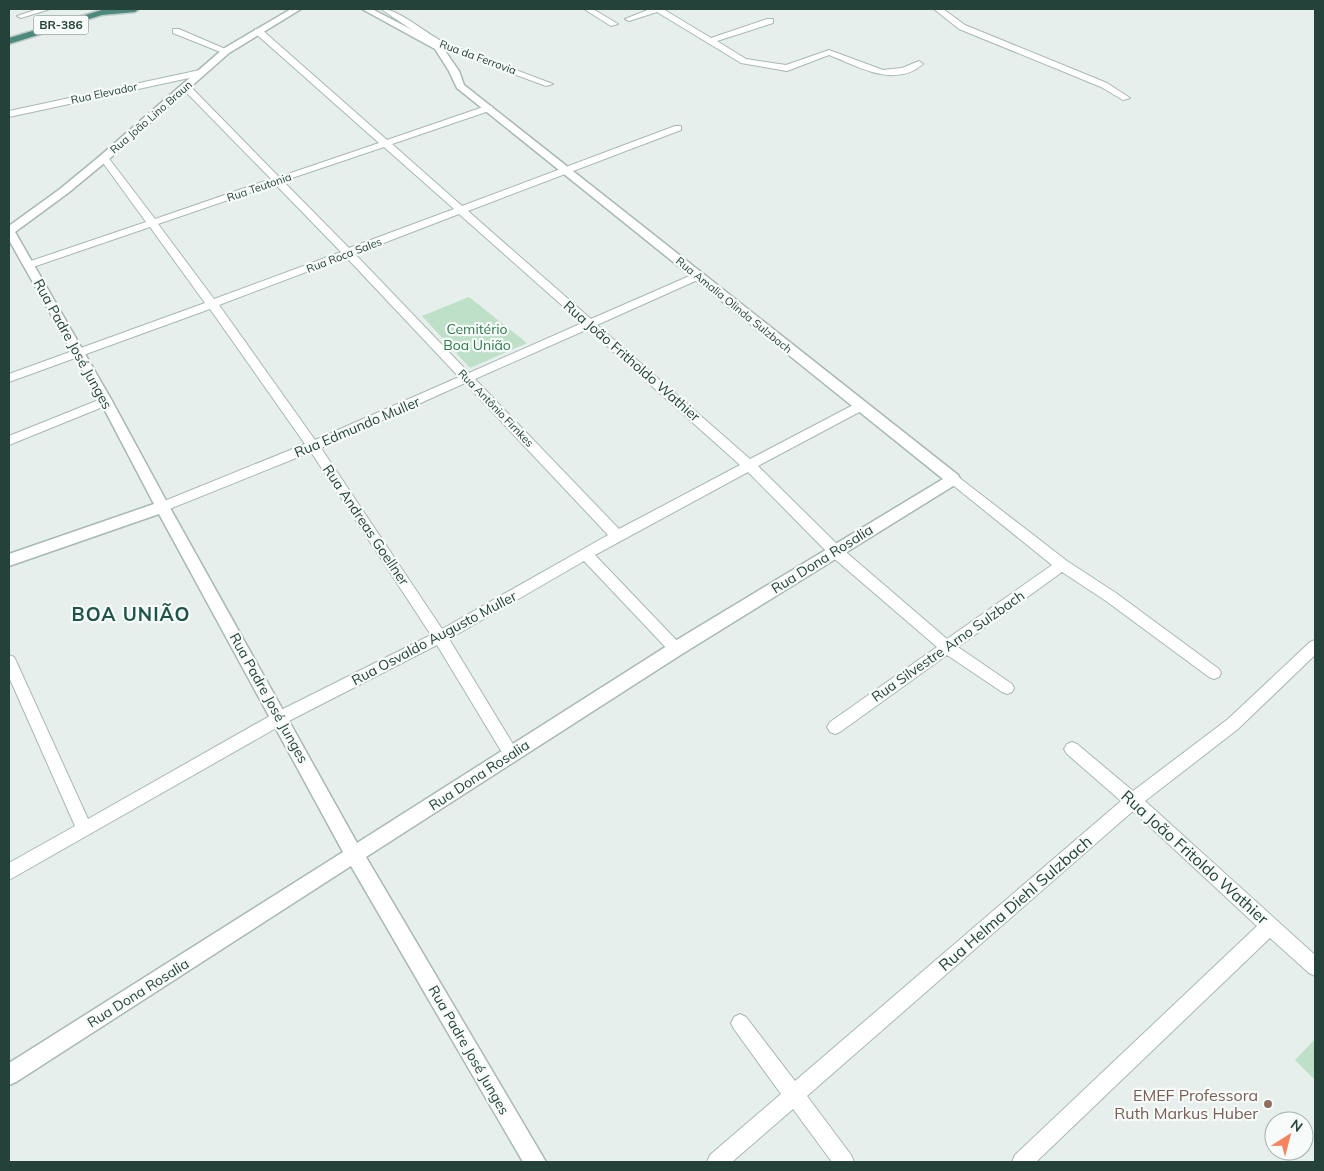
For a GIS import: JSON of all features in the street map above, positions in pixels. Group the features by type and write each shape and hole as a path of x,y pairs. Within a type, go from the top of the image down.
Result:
{"highway":[{"name":"BR-386","path":"9,34 92,12 113,9"},
{"path":"92,12 135,9"},
{"name":"BR-386","path":"9,41 92,12"}],"street":[{"path":"21,16 46,9"},
{"name":"Rua João Lino Braun","path":"9,230 64,191 104,158 226,50 297,9"},
{"name":"Rua Amalia Olinda Sulzbach","path":"366,9 440,46 460,86 1062,565 1111,597 1214,673"},
{"name":"Rua da Ferrovia","path":"385,9 440,46 509,68 549,84"},
{"path":"588,9 614,24"},
{"path":"629,19 658,9 744,61 787,68 833,50 882,74 895,74 919,64"},
{"path":"938,9 962,27 1104,85 1126,98"},
{"path":"710,41 770,21"},
{"path":"176,31 226,50"},
{"name":"Rua João Fritholdo Wathier","path":"258,31 750,466 835,550 947,647 1007,688"},
{"name":"Rua Elevador","path":"9,114 200,73"},
{"name":"Rua Antônio Firnkes","path":"186,87 348,253 617,536"},
{"name":"Rua Teutonia","path":"29,265 489,108"},
{"name":"Rua Roca Sales","path":"9,378 568,171 678,128"},
{"name":"Rua Andreas Goellner","path":"104,158 212,304 313,446 440,637 511,754"},
{"name":"Rua Padre José Junges","path":"9,230 106,401 162,507 355,856 535,1162"},
{"name":"Rua Edmundo Muller","path":"9,560 162,507 313,446 698,276"},
{"path":"9,442 106,401"},
{"name":"Rua Osvaldo Augusto Muller","path":"9,872 280,718 440,637 617,536 861,406"},
{"name":"Rua Dona Rosalia","path":"9,1075 355,856 676,649 953,479"},
{"path":"586,554 676,649"},
{"name":"Rua Silvestre Arno Sulzbach","path":"834,727 1062,565"},
{"name":"Rua Helma Diehl Sulzbach","path":"717,1162 1133,801 1233,724 1315,646"},
{"path":"9,660 84,829"},
{"name":"Rua João Fritoldo Wathier","path":"1072,748 1271,925 1315,967"},
{"path":"1022,1162 1271,925"},
{"path":"740,1023 844,1162"}],"green space":[{"name":"Cemitério Boa União","path":"469,297 527,343 470,368 422,316"},
{"path":"1315,1039 1315,1080 1295,1060"}],"place":[{"name":"EMEF Professora Ruth Markus Huber","path":"1268,1104"}],"district":[{"name":"BOA UNIÃO","path":"131,614"}]}
